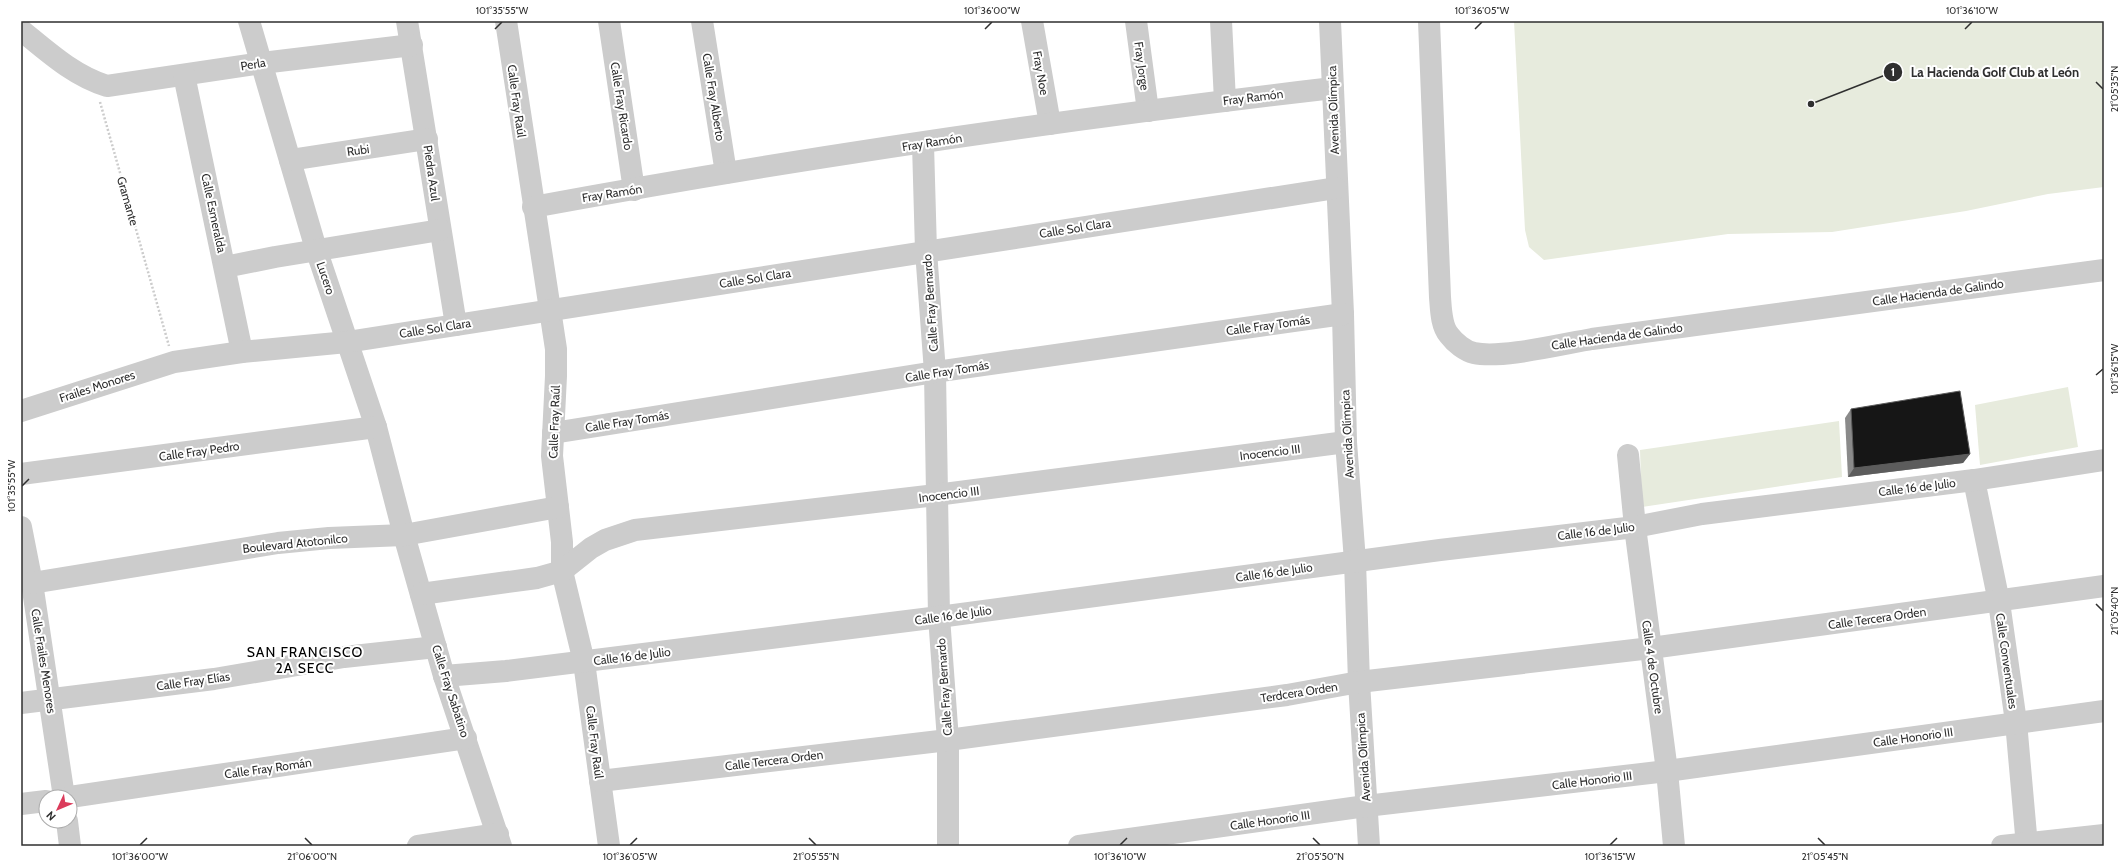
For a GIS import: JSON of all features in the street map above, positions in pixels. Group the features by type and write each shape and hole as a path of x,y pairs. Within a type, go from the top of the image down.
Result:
{"street":[{"name":"Lucero","path":"249,21 316,250 376,427 404,535"},
{"name":"Piedra Azul","path":"407,21 456,325"},
{"name":"Calle Fray Raúl","path":"506,21 556,356 552,456 558,507 562,571 584,662 609,846"},
{"name":"Calle Fray Ricardo","path":"609,21 634,190"},
{"name":"Calle Fray Alberto","path":"702,21 726,173"},
{"name":"Fray Noe","path":"1032,21 1050,124"},
{"name":"Fray Jorge","path":"1136,21 1148,111"},
{"path":"1221,21 1225,100"},
{"name":"Avenida Olímpica","path":"1330,21 1336,188 1343,314 1346,442 1355,561 1359,682 1369,846"},
{"name":"Calle Hacienda de Galindo","path":"1429,21 1442,318 1448,334 1459,345 1472,353 1487,354 1513,352 1607,337 2104,270"},
{"path":"21,30 57,59 95,82"},
{"name":"Perla","path":"95,82 108,86 116,86 262,63 412,45"},
{"name":"Calle Esmeralda","path":"184,75 242,352"},
{"name":"Fray Ramón","path":"533,207 726,173 1050,124 1225,100 1333,88"},
{"name":"Rubi","path":"290,160 427,139"},
{"name":"Calle Fray Bernardo","path":"923,144 926,251 935,372 939,617 948,740 948,846"},
{"name":"Calle Sol Clara","path":"174,362 242,352 348,342 1336,188"},
{"path":"225,267 316,250 440,230"},
{"name":"Calle Fray Tomás","path":"553,433 935,372 1343,314"},
{"name":"Frailes Monores","path":"21,411 174,362"},
{"name":"Calle Fray Pedro","path":"21,474 376,427"},
{"name":"Inocencio III","path":"562,571 601,543 635,530 936,495 1346,442"},
{"name":"Calle 4 de Octubre","path":"1628,455 1635,527 1667,771 1674,846"},
{"name":"Calle 16 de Julio","path":"444,676 584,662 939,617 1355,561 1635,527 1702,514 1974,480 2104,460"},
{"name":"Calle Conventuales","path":"1974,480 1999,602 2016,722 2027,845"},
{"name":"Boulevard Atotonilco","path":"32,583 278,542 404,535 558,507"},
{"name":"Calle Frailes Menores","path":"21,527 32,583 63,789"},
{"name":"Calle Fray Sabatino","path":"404,535 444,676 499,840"},
{"path":"421,594 537,578 562,571"},
{"name":"Calle Tercera Orden","path":"1651,648 1999,602 2104,586"},
{"name":"Calle Fray Elías","path":"21,703 214,678 344,657 436,647"},
{"name":"Terdcera Orden","path":"948,740 1288,695 1359,682 1651,648"},
{"name":"Calle Honorio III","path":"1080,846 1366,806 1667,771 2104,711"},
{"name":"Calle Fray Román","path":"78,796 466,738"},
{"name":"Calle Tercera Orden","path":"600,781 948,740"},
{"path":"21,804 38,802"},
{"path":"68,829 70,846"},
{"path":"2002,846 2027,845 2104,835"},
{"path":"418,846 499,840"}],"path":[{"name":"Gramante","path":"95,82 174,362"}],"shaded area":[{"path":"1514,21 2104,21 2104,187 2048,194 1966,211 1832,232 1728,234 1544,260 1529,247 1525,230"},
{"path":"2068,387 2078,447 1980,465 1975,405"},
{"path":"1839,421 1842,477 1642,507 1640,450"}],"building":[{"path":"1960,391 1970,454 1854,468 1851,409"}],"place":[{"name":"La Hacienda Golf Club at León","path":"1811,104"}],"district":[{"name":"SAN FRANCISCO 2A SECC","path":"305,660"}]}
